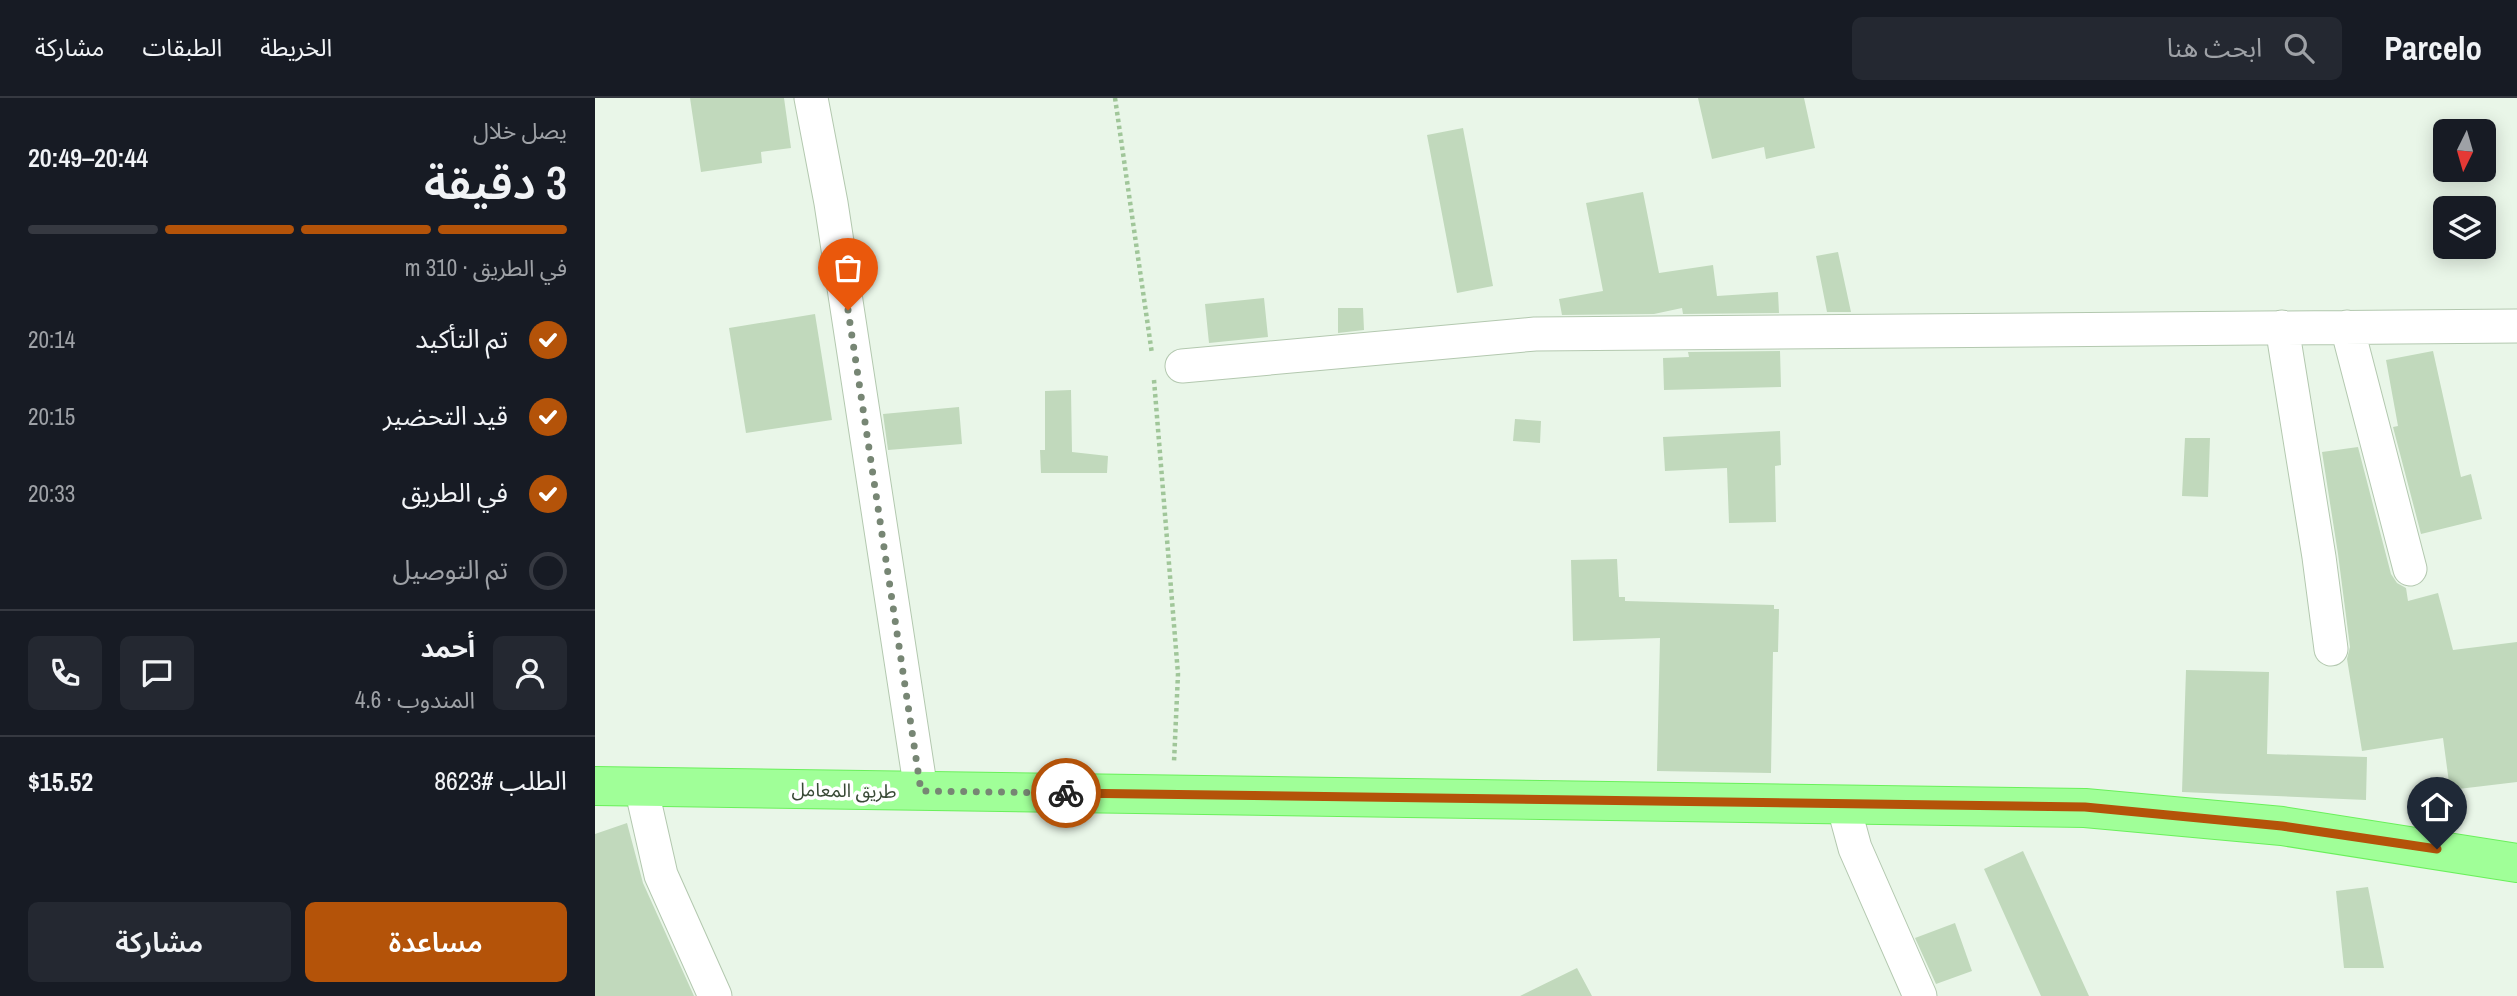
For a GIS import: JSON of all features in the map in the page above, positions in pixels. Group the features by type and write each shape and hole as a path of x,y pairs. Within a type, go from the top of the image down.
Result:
{"main road":[{"name":"طريق المعامل","path":"595,786 2085,807 2282,826 2517,863"}],"street":[{"path":"811,98 831,203 921,791"},
{"path":"1162,364 1535,334 2517,326"},
{"path":"2282,327 2331,649"},
{"path":"2347,327 2410,569"},
{"path":"641,787 661,875 672,905 715,996"},
{"path":"1843,804 1855,848 1920,996"}],"path":[{"path":"1115,98 1162,364 1178,674 1172,795"}],"building":[{"path":"690,98 784,98 791,148 761,152 762,163 701,172"},
{"path":"1698,98 1804,98 1815,148 1766,159 1764,147 1712,159"},
{"path":"1463,128 1493,286 1457,293 1427,135"},
{"path":"1643,192 1659,273 1713,265 1717,296 1778,292 1779,313 1683,314 1682,308 1654,314 1562,315 1559,299 1603,291 1586,203"},
{"path":"1838,252 1851,312 1827,312 1816,256"},
{"path":"1264,298 1268,337 1209,343 1205,304"},
{"path":"1338,308 1363,308 1364,330 1338,333"},
{"path":"815,314 832,420 746,433 729,328"},
{"path":"1780,351 1781,387 1664,390 1663,358 1689,357 1688,352"},
{"path":"2433,351 2461,477 2471,474 2482,519 2421,534 2393,427 2398,426 2386,360"},
{"path":"1071,390 1072,452 1108,456 1107,473 1041,473 1040,450 1045,450 1045,391"},
{"path":"959,407 962,444 888,450 883,414"},
{"path":"1515,419 1541,421 1540,443 1513,441"},
{"path":"1780,431 1781,465 1775,466 1776,522 1729,523 1727,468 1665,471 1663,437"},
{"path":"2185,438 2210,438 2208,497 2182,496"},
{"path":"2358,447 2391,574 2397,583 2406,588 2408,601 2438,593 2453,650 2517,642 2517,782 2450,790 2443,738 2362,751 2347,659 2350,647 2322,452"},
{"path":"1617,559 1619,597 1625,597 1625,601 1774,605 1774,609 1779,609 1778,652 1773,652 1771,773 1657,771 1660,638 1573,641 1571,560"},
{"path":"2186,670 2269,672 2267,754 2367,757 2366,800 2182,792"},
{"path":"627,823 643,883 694,996 595,996 595,834"},
{"path":"2023,851 2089,996 2041,996 1984,869"},
{"path":"2368,887 2384,968 2344,968 2336,891"},
{"path":"1955,923 1972,971 1936,984 1915,938"},
{"path":"1577,968 1592,996 1520,996"}],"way so far":[{"path":"848,310 921,791 1066,793"}],"route":[{"path":"1066,793 2085,807 2282,826 2437,849"}]}
